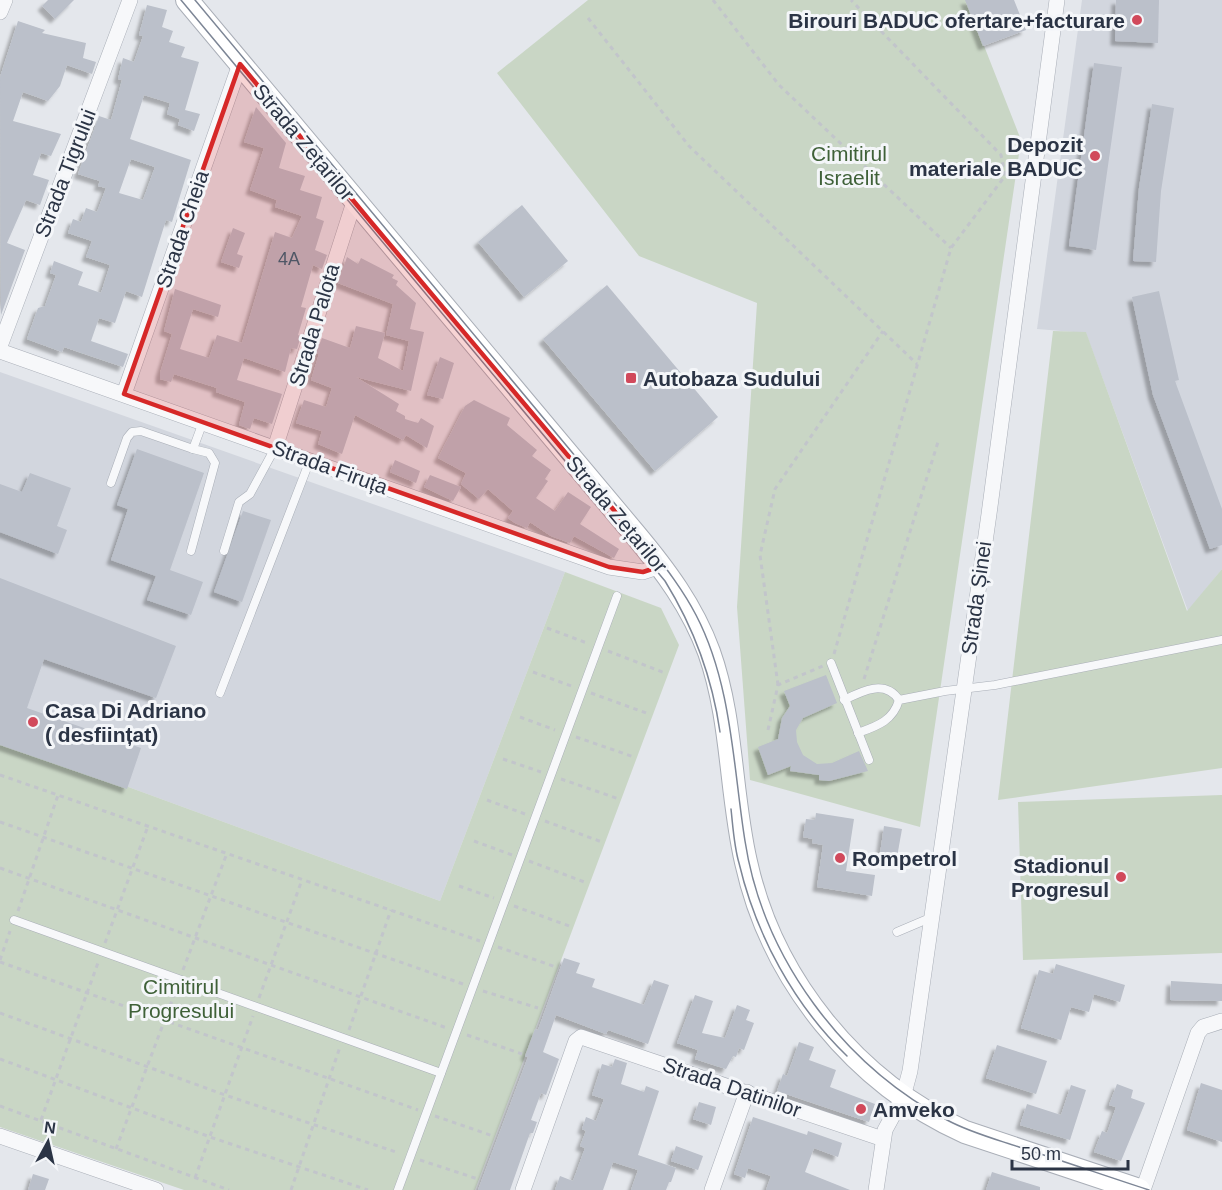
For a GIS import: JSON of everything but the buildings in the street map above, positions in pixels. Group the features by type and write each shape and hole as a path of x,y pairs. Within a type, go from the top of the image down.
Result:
{"main road":[{"name":"Strada Zețarilor","path":"187,0 661,566 695,618 715,671 722,702 746,862 768,927 804,995 822,1020 869,1071 938,1120 965,1132 1141,1190"}],"street":[{"path":"0,12 5,0"},
{"name":"Strada Tigrului","path":"0,346 130,0"},
{"name":"Strada Șinei","path":"876,1190 883,1138 903,1097 910,1071 1057,0"},
{"name":"Strada Cheia","path":"124,394 240,64"},
{"name":"Strada Palota","path":"276,448 354,202"},
{"name":"Strada Firuța","path":"0,351 609,567 643,572 661,566"},
{"path":"1141,1190 1198,1033 1203,1027 1222,1021"},
{"name":"Strada Datinilor","path":"523,1190 576,1041 581,1036 883,1138"},
{"path":"712,1190 747,1092"},
{"path":"0,1136 156,1190"}],"lane":[{"path":"193,449 203,422"},
{"path":"111,483 127,438 132,432 141,431 209,453 215,463 191,551"},
{"path":"224,551 239,502 250,494 257,484 276,448"},
{"path":"220,693 310,460"},
{"path":"398,1190 617,596"},
{"path":"899,700 963,688 995,685 1222,640"},
{"path":"831,663 869,760"},
{"path":"844,700 870,688 882,688 891,692 899,700"},
{"path":"858,733 886,721 893,715 899,700"},
{"path":"897,932 930,918"},
{"path":"14,920 441,1073"}],"path":[{"path":"713,0 779,85 951,248"},
{"path":"778,684 831,663 951,248 1005,176 1001,155 851,0"},
{"path":"588,18 689,146 917,364"},
{"path":"768,730 778,684 760,555 775,489 883,331"},
{"path":"860,692 938,442"},
{"path":"0,775 556,967"},
{"path":"58,795 0,961 493,1136"},
{"path":"0,822 472,988 538,1008"},
{"path":"41,1120 148,826"},
{"path":"116,1149 227,853"},
{"path":"0,868 522,1054"},
{"path":"195,1178 302,879"},
{"path":"0,1013 225,1095 478,1179"},
{"path":"0,1059 210,1137 368,1190"},
{"path":"0,1106 229,1190"}],"highlighted area":[{"path":"240,64 371,222 661,566 643,572 609,567 124,394"}],"shaded area":[{"path":"1082,0 1222,0 1222,569 1188,611 1086,333 1037,329"},
{"path":"0,372 565,572 440,901 0,740"}],"green space":[{"name":"Cimitirul Israelit","path":"588,0 966,0 1021,140 920,827 750,780 737,607 757,303 639,256 497,73"},
{"path":"1053,331 1086,332 1187,611 1222,569 1222,768 998,800"},
{"name":"Cimitirul Progresului","path":"565,572 661,608 679,645 475,1190 184,1190 0,1127 0,740 440,901"},
{"name":"Stadionul Progresul","path":"1222,795 1222,953 1023,960 1018,802"}],"tram line":[{"path":"181,0 665,581 685,617 707,672 720,732"},
{"path":"195,0 636,529 683,592 708,641 724,697 745,841 755,884 770,926 789,966 814,1004 842,1038 874,1070 909,1097 947,1120 982,1135 1149,1190"},
{"path":"731,809 735,843 746,890 767,942 794,992 828,1036 847,1056"}],"place":[{"name":"Birouri BADUC ofertare+facturare","path":"1137,20"},
{"name":"Depozit materiale BADUC","path":"1095,156"},
{"name":"Autobaza Sudului","path":"631,378"},
{"name":"Casa Di Adriano ( desființat)","path":"33,722"},
{"name":"Rompetrol","path":"840,858"},
{"name":"Stadionul Progresul","path":"1121,877"},
{"name":"Amveko","path":"861,1109"}]}
